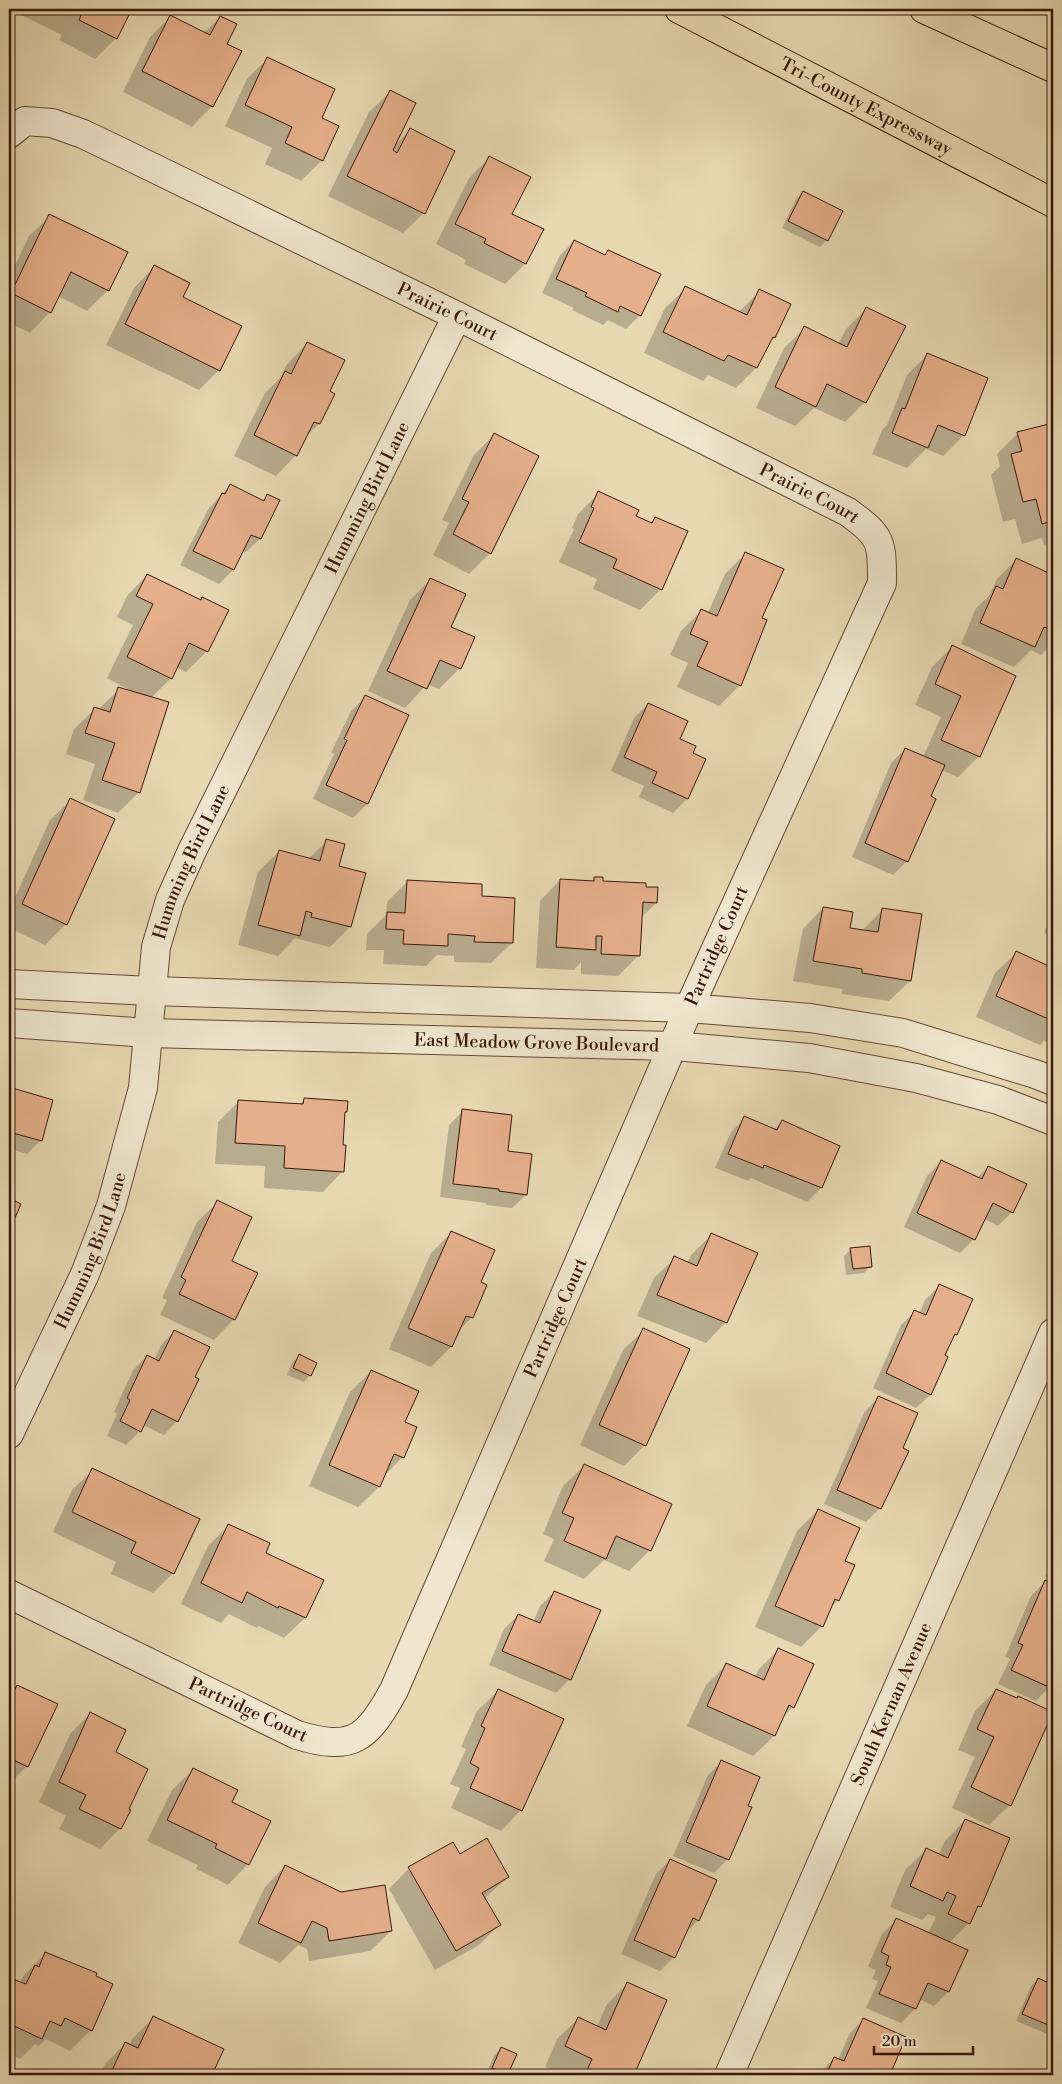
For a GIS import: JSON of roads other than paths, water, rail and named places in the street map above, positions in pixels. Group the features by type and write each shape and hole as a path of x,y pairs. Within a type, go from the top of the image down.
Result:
{"highway":[{"name":"Tri-County Expressway","path":"679,9 1053,203"},
{"path":"924,9 1053,68"}],"street":[{"name":"Prairie Court","path":"9,134 25,121 52,123 83,134 457,316 848,512 877,536"},
{"name":"Humming Bird Lane","path":"9,1434 85,1274 111,1206 143,1088 156,947 170,900 192,850 457,316"},
{"name":"Partridge Court","path":"9,1594 297,1735 322,1743 347,1742 365,1733 380,1717 394,1690 689,1008 882,583 882,557 877,536"},
{"path":"9,984 152,991 689,1008 810,1018 903,1033 1053,1081"},
{"name":"East Meadow Grove Boulevard","path":"9,1023 148,1033 674,1046 809,1058 916,1078 998,1100 1053,1121"},
{"name":"South Kernan Avenue","path":"729,2075 1053,1334"}]}
